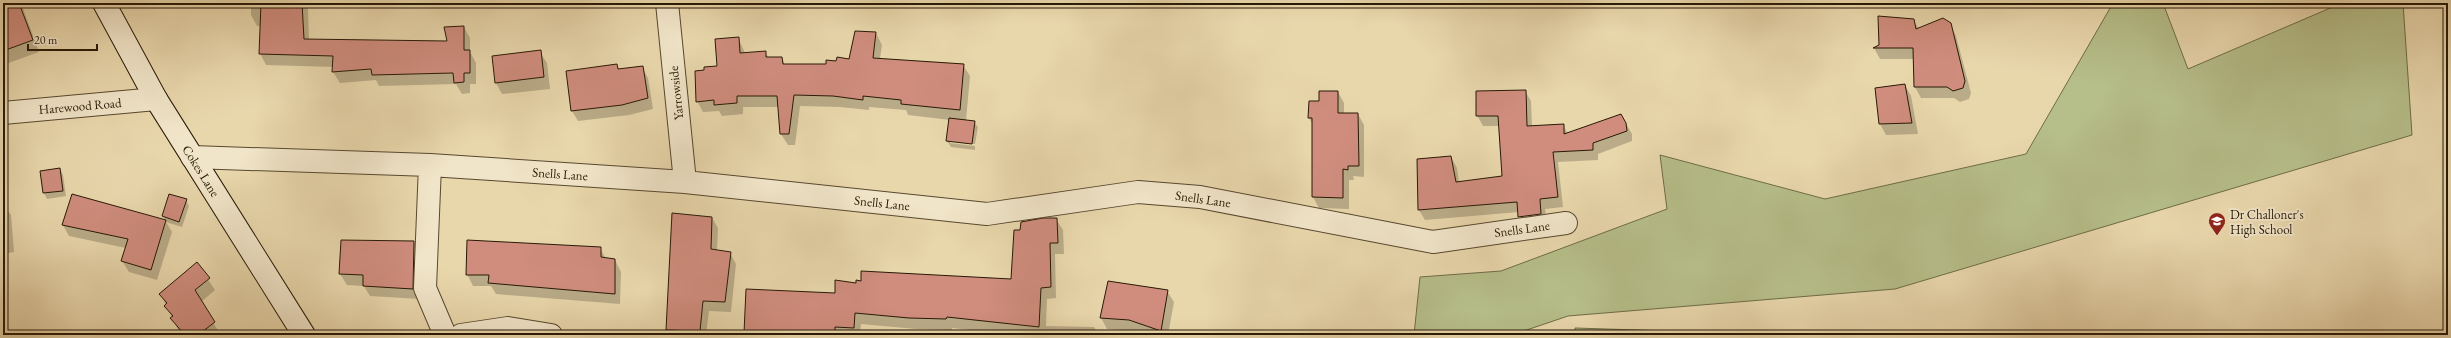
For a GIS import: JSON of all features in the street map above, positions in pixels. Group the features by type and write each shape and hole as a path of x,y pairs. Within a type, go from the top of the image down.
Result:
{"street":[{"name":"Cokes Lane","path":"104,3 156,99 304,335"},
{"name":"Yarrowside","path":"673,4 685,182"},
{"name":"Harewood Road","path":"3,113 156,99"},
{"name":"Snells Lane","path":"192,157 430,165 685,182 987,214 1146,192 1200,197 1433,242 1566,223"},
{"path":"430,165 425,288 445,335"},
{"path":"461,335 508,328 551,335"}],"green space":[{"path":"2113,3 2163,3 2188,69 2342,3 2403,3 2412,135 1895,289 1568,316 1512,335 1414,335 1420,277 1501,271 1667,209 1660,155 1825,199 2026,154"},
{"path":"1575,328 1793,335 1575,335"}],"building":[{"path":"3,3 19,3 33,40 3,51"},
{"path":"261,3 302,3 304,39 447,41 444,27 464,26 464,50 470,50 470,73 464,73 464,82 454,83 453,73 372,75 371,69 332,72 333,56 259,54"},
{"path":"1878,16 1914,19 1916,29 1943,18 1951,23 1965,81 1963,88 1953,91 1947,87 1914,87 1913,48 1873,48 1879,45"},
{"path":"855,31 876,32 873,58 964,64 960,110 901,104 901,100 863,96 863,100 833,96 794,95 789,134 780,134 777,96 737,96 737,103 714,105 714,100 696,102 695,71 704,70 704,67 717,66 715,39 739,37 740,53 766,51 766,57 782,57 783,64 826,64 826,60 836,61 837,57 849,59"},
{"path":"541,50 544,77 495,83 492,56"},
{"path":"617,64 618,69 643,66 648,98 622,105 571,111 566,71"},
{"path":"1905,84 1912,123 1879,124 1875,88"},
{"path":"1526,90 1527,126 1564,124 1564,134 1621,114 1626,123 1627,131 1593,143 1593,150 1553,152 1558,197 1540,199 1541,214 1518,217 1517,202 1418,210 1417,159 1451,156 1456,182 1502,176 1498,116 1476,116 1476,91"},
{"path":"1319,91 1338,91 1338,113 1358,113 1359,166 1348,166 1348,170 1343,169 1343,198 1312,197 1312,118 1308,118 1309,101 1319,101"},
{"path":"949,118 975,121 972,144 946,141"},
{"path":"60,168 63,191 43,193 40,171"},
{"path":"72,194 166,220 151,270 121,261 128,239 62,225"},
{"path":"169,194 187,199 179,222 162,216"},
{"path":"672,213 712,217 711,249 731,252 725,302 703,301 700,331 666,330"},
{"path":"1043,218 1057,218 1058,243 1050,243 1051,287 1041,288 1039,327 947,317 946,319 909,318 855,313 854,328 835,327 835,335 744,333 746,289 835,293 835,280 856,283 856,280 861,281 861,271 1011,279 1014,230 1020,230 1021,222"},
{"path":"341,240 414,241 413,289 363,286 363,275 339,274"},
{"path":"467,240 601,247 601,257 615,259 615,294 488,283 489,275 466,275"},
{"path":"197,262 210,278 195,290 215,322 198,335 185,335 170,318 173,316 164,306 167,303 159,294"},
{"path":"1108,281 1168,290 1161,331 1129,320 1100,318"}],"place":[{"name":"Dr Challoner's High School","path":"2217,236"}]}
